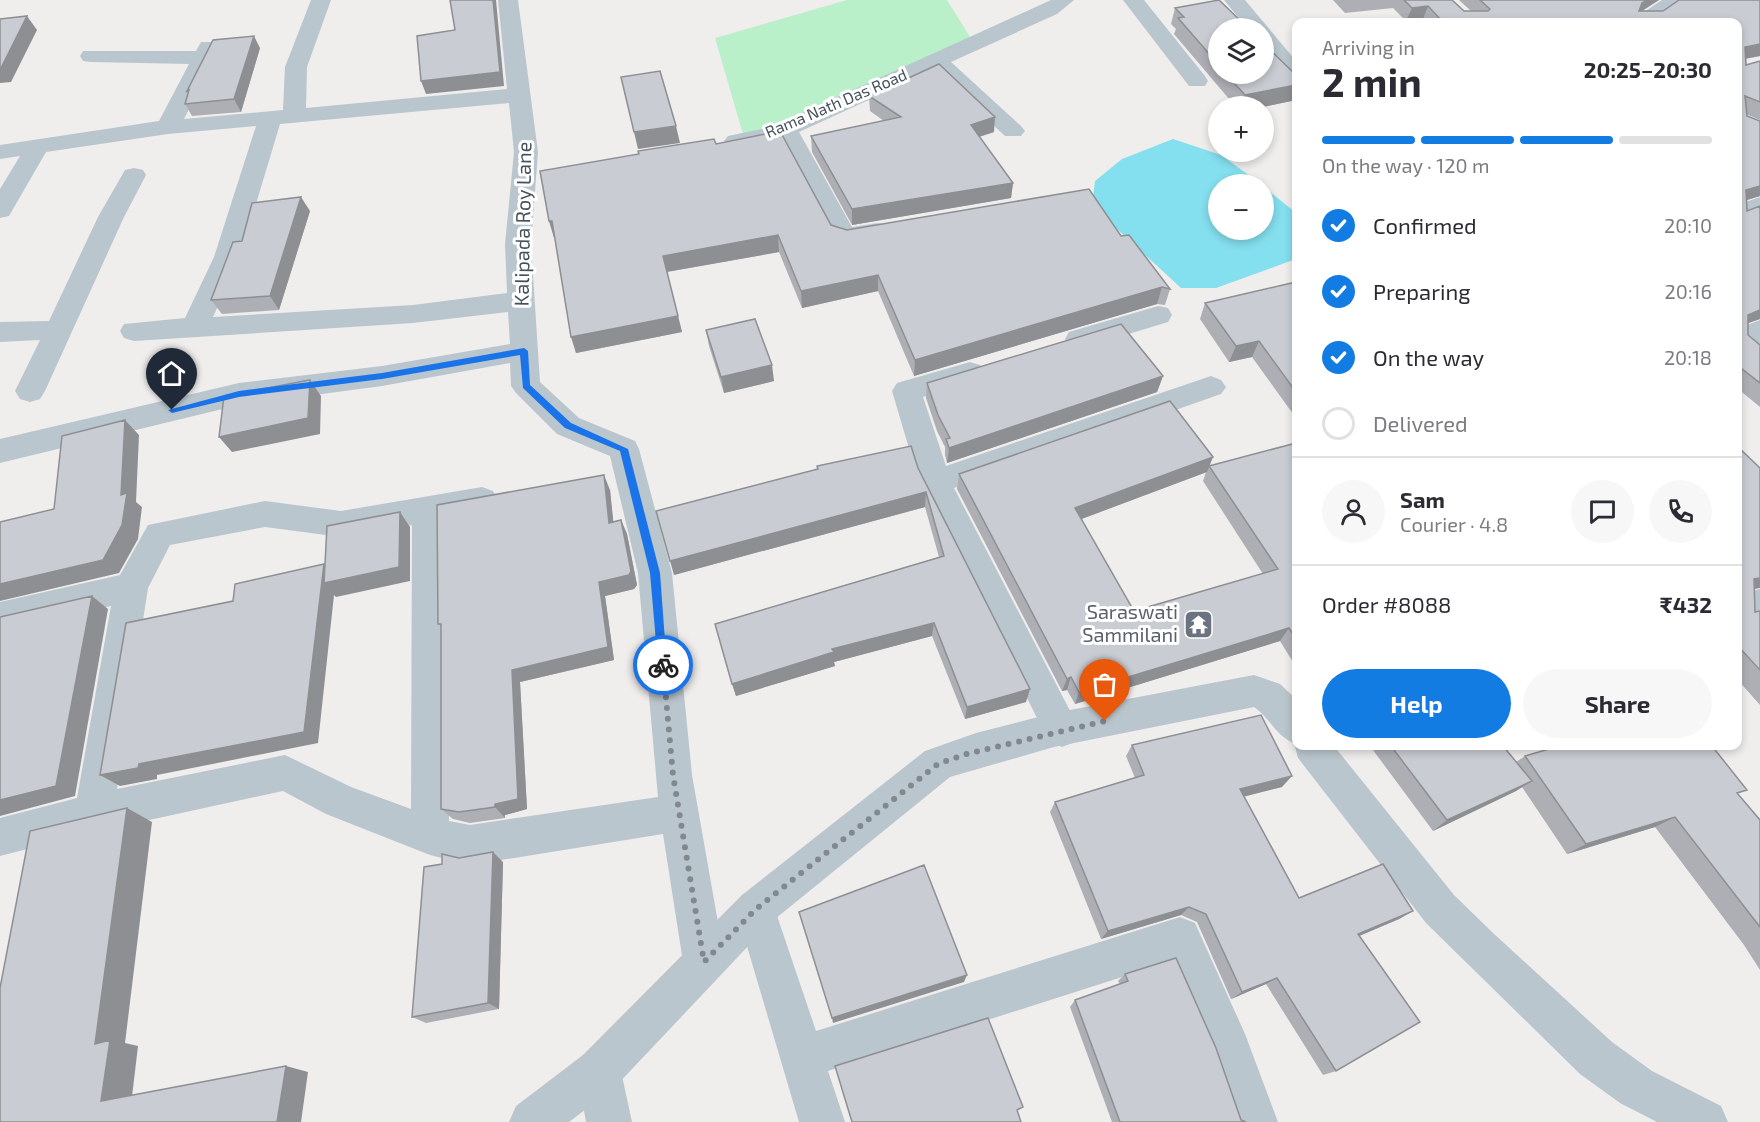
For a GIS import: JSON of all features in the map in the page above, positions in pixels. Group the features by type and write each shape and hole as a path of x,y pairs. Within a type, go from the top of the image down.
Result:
{"street":[{"path":"195,327 226,257 282,117 296,67 321,0"},
{"name":"Kalipada Roy Lane","path":"508,0 526,152 536,173 518,244 526,386 568,426 624,449 655,573 673,775 704,962"},
{"name":"Rama Nath Das Road","path":"719,145 786,129 936,60 1029,9 1050,10 1064,0"},
{"path":"1133,0 1197,81"},
{"path":"1234,0 1249,18"},
{"path":"1648,18 1676,0"},
{"path":"1274,48 1292,70"},
{"path":"91,56 206,52 168,127"},
{"path":"936,60 1013,131"},
{"path":"0,152 168,127 520,95"},
{"path":"786,129 842,233 850,236 897,228"},
{"path":"0,210 37,147"},
{"path":"30,391 134,175"},
{"path":"134,331 413,314 521,301"},
{"path":"1055,346 1158,315"},
{"path":"0,332 58,330"},
{"path":"0,451 239,394 382,376 524,351"},
{"path":"998,364 907,391 935,482 1062,730"},
{"path":"935,482 1211,387"},
{"path":"596,478 629,472"},
{"path":"94,813 131,587 159,534 265,514 341,524 506,495"},
{"path":"428,510 430,836"},
{"path":"0,617 131,587"},
{"path":"1742,608 1760,604"},
{"path":"532,1122 599,1071 756,909 938,764 966,754 1062,730 1254,691 1264,692 1275,700 1292,722"},
{"path":"1314,750 1440,909 1476,947 1596,1059 1636,1087 1705,1122"},
{"path":"0,837 94,813 285,773 340,801 430,836 470,845 680,813"},
{"path":"756,909 822,1122"},
{"path":"802,1057 1180,938 1229,1050 1255,1122"},
{"path":"599,1071 609,1122"}],"green space":[{"path":"847,0 947,0 972,40 774,127 743,134 715,38"}],"water":[{"path":"1173,139 1208,151 1208,162 1231,162 1247,174 1208,174 1208,240 1274,240 1274,195 1292,210 1292,260 1216,288 1181,288 1092,206 1095,181 1122,159"}],"building":[{"path":"450,0 493,0 500,72 421,81 417,36 455,30"},
{"path":"1219,0 1238,18 1208,18 1208,52 1178,18 1184,17 1175,8"},
{"path":"1404,0 1452,0 1464,11 1488,11 1490,9 1480,0 1647,0 1642,3 1639,11 1663,11 1679,0 1760,0 1760,44 1745,47 1746,65 1760,61 1760,102 1745,96 1747,116 1760,121 1760,186 1746,190 1747,211 1760,206 1760,310 1748,315 1748,335 1760,345 1760,383 1742,369 1742,18 1439,18 1428,6 1412,8"},
{"path":"27,16 1,68 0,68 0,19"},
{"path":"254,36 234,99 185,104 189,90 187,91 213,40"},
{"path":"1274,54 1292,71 1292,86 1245,95 1235,84 1274,84"},
{"path":"939,64 995,117 971,125 1013,183 852,209 811,136 901,117 869,96"},
{"path":"660,71 676,126 634,132 621,77"},
{"path":"780,131 831,225 847,230 1089,189 1121,236 1129,235 1170,289 1162,287 915,360 878,275 801,291 778,235 663,256 678,316 571,337 552,221 549,221 540,171 639,154 638,151 714,139 716,144"},
{"path":"301,197 270,296 211,300 233,242 242,241 252,203"},
{"path":"1292,283 1292,386 1259,341 1236,346 1205,303"},
{"path":"755,319 772,365 721,377 706,330"},
{"path":"1121,324 1163,376 949,448 946,439 950,438 938,415 927,383"},
{"path":"310,380 308,418 219,437 224,396"},
{"path":"1170,401 1213,457 1075,508 1134,611 1278,569 1209,466 1292,444 1292,633 1289,628 1079,692 1071,677 1067,679 959,474"},
{"path":"125,420 121,495 127,493 122,525 103,560 0,584 0,522 54,509 62,436"},
{"path":"911,446 918,468 1030,689 967,707 934,623 832,649 834,652 732,684 715,624 944,556 926,492 670,561 656,511 818,469 817,466"},
{"path":"1742,451 1760,468 1760,578 1754,579 1755,612 1760,611 1760,670 1742,650"},
{"path":"604,475 609,523 621,520 631,571 629,575 599,582 608,647 512,670 518,799 495,804 495,807 459,812 441,809 441,624 438,624 437,505"},
{"path":"400,512 399,567 324,583 327,526"},
{"path":"324,564 304,732 139,764 138,768 100,775 126,623 233,601 235,584"},
{"path":"92,596 56,786 0,800 0,617"},
{"path":"1261,715 1292,776 1240,789 1299,898 1383,864 1413,911 1358,934 1420,1022 1336,1071 1277,978 1242,992 1206,914 1189,907 1108,931 1055,802 1144,775 1132,745"},
{"path":"1394,750 1506,750 1532,781 1447,820"},
{"path":"1545,750 1715,750 1747,790 1737,793 1760,820 1760,927 1675,817 1586,844 1525,756"},
{"path":"127,808 95,1044 110,1040 101,1101 286,1066 277,1122 0,1122 0,988 30,831"},
{"path":"493,852 488,1003 412,1017 424,867 442,864 442,854 459,858"},
{"path":"924,865 967,975 832,1018 799,912"},
{"path":"1176,958 1216,1048 1241,1120 1246,1122 1120,1122 1075,1000 1128,981 1125,974"},
{"path":"988,1018 1023,1107 1017,1110 1021,1122 852,1122 835,1066"}],"way so far":[{"path":"663,665 673,775 704,962 756,909 911,783 938,764 966,754 1105,721"}],"place":[{"name":"Saraswati Sammilani","path":"1199,624"}],"route":[{"path":"172,410 239,394 382,376 524,351 526,386 568,426 624,449 655,573 663,665"}]}
